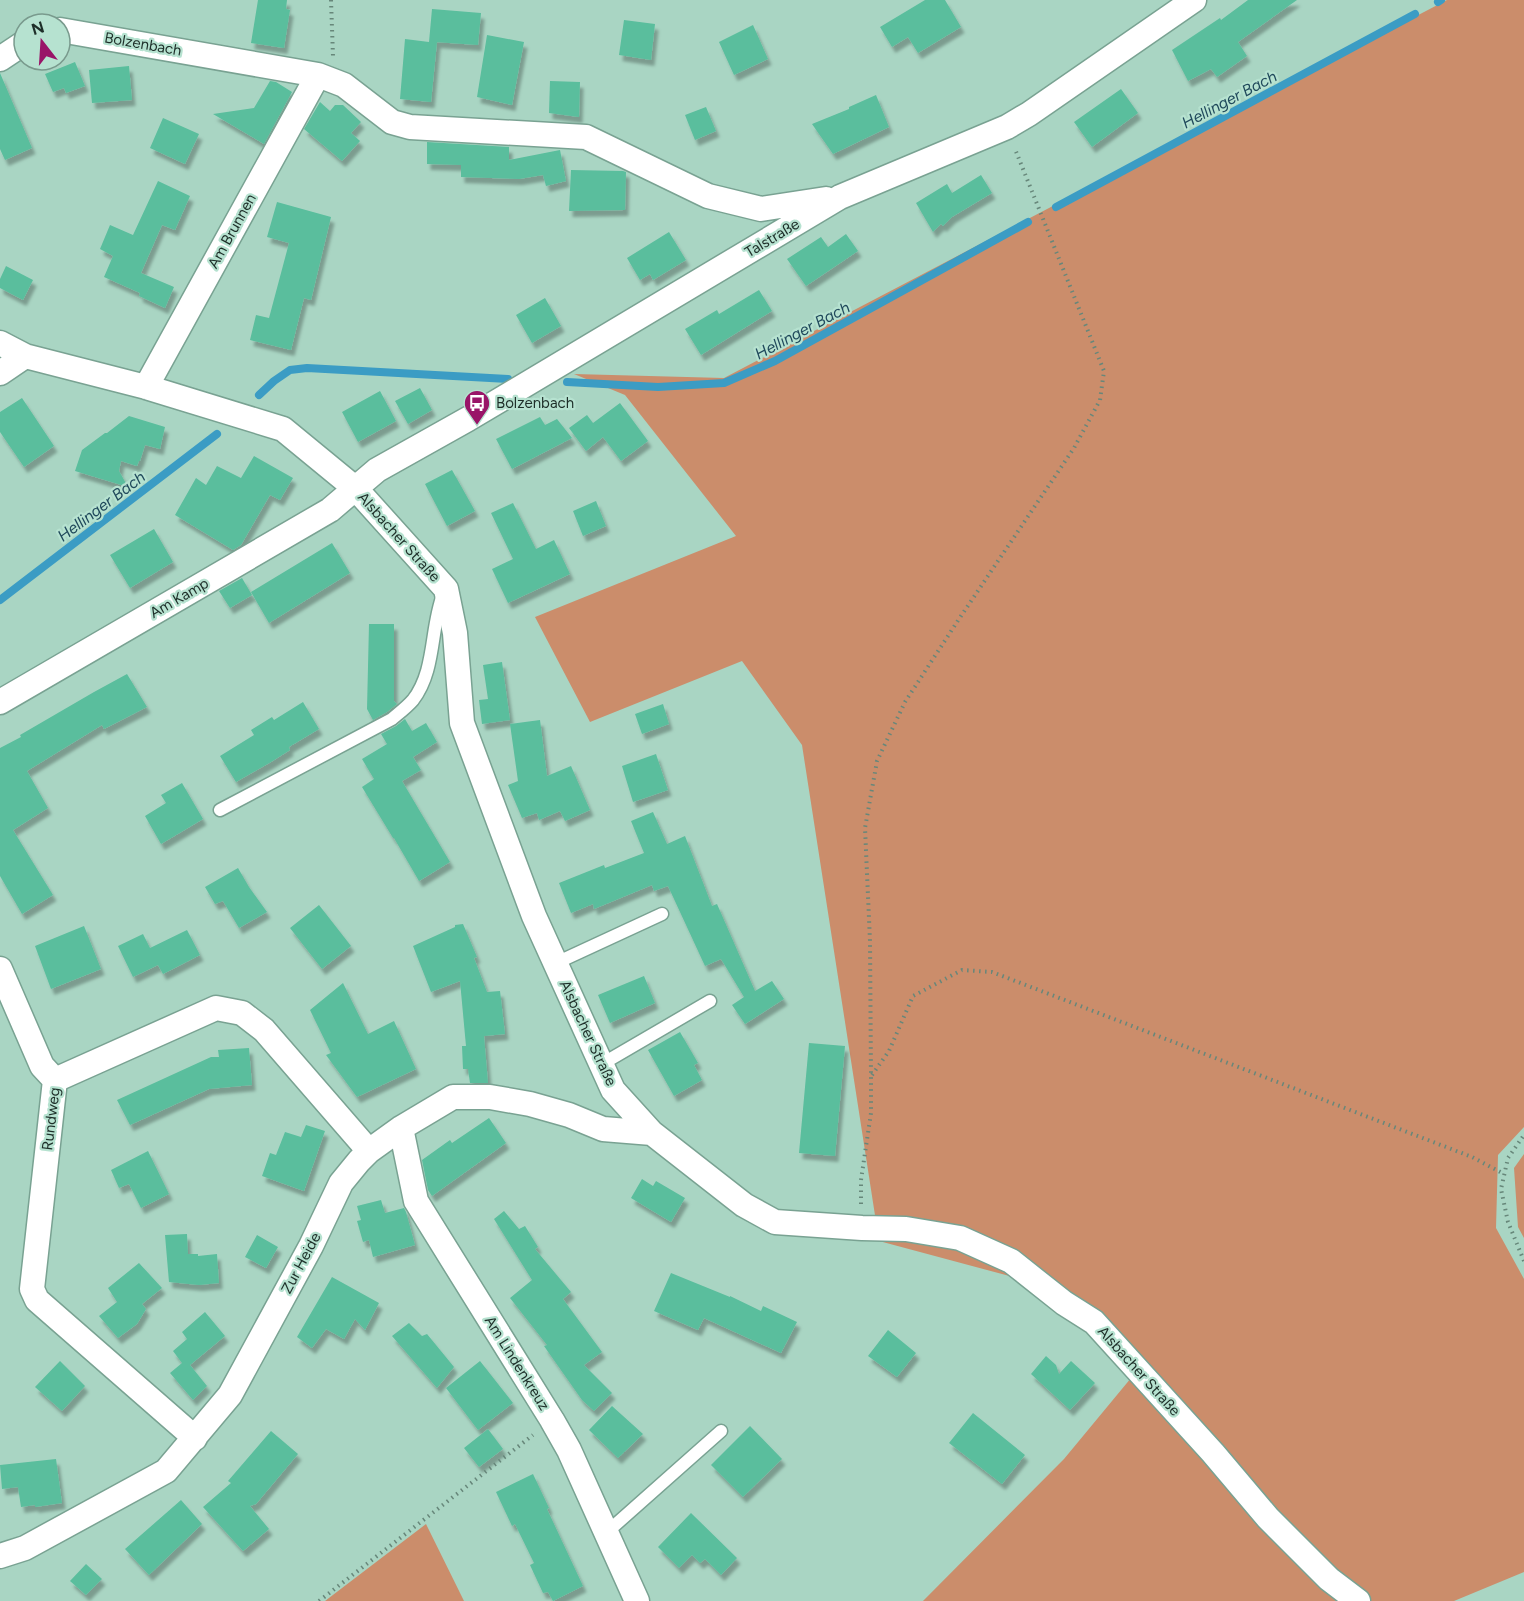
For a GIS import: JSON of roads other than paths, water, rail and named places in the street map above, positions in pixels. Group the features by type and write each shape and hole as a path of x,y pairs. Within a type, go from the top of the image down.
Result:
{"street":[{"name":"Talstraße","path":"356,489 377,470 468,419 840,197 1007,127 1194,0"},
{"name":"Bolzenbach","path":"72,32 326,78 344,85 392,122 410,127 586,136 708,196 761,209 840,197"},
{"name":"Am Brunnen","path":"146,387 326,78"},
{"name":"Alsbacher Straße","path":"0,343 25,356 146,387 283,429 356,489 446,588 455,633 462,723 534,916 614,1090 652,1133 744,1205 775,1222 906,1229 960,1238 1011,1261 1064,1303 1094,1322 1191,1428 1268,1518 1329,1579 1358,1601"},
{"path":"0,373 25,356"},
{"name":"Am Kamp","path":"0,702 330,510 356,489"},
{"path":"0,969 42,1066 55,1080"},
{"name":"Rundweg","path":"195,1438 37,1300 32,1289 55,1080 216,1008 242,1013 264,1030 369,1151"},
{"name":"Zur Heide","path":"0,1556 25,1548 166,1471 230,1395 311,1245 341,1183 358,1161 401,1128 453,1097 490,1096 569,1115 603,1129 652,1133"},
{"name":"Am Lindenkreuz","path":"401,1128 416,1201 552,1420 637,1601"}],"lane":[{"path":"220,810 392,719 413,700 424,681 436,630 438,608 446,588"},
{"path":"556,963 662,914"},
{"path":"602,1064 710,1001"},
{"path":"606,1533 721,1431"}],"waterway":[{"name":"Hellinger Bach","path":"1056,207 1415,14"},
{"name":"Hellinger Bach","path":"567,382 658,387 724,383 775,361 1028,222"},
{"name":"Hellinger Bach","path":"259,395 290,370 307,368 508,379"},
{"name":"Hellinger Bach","path":"0,600 217,434"}],"place":[{"name":"Bolzenbach","path":"477,426"}]}
